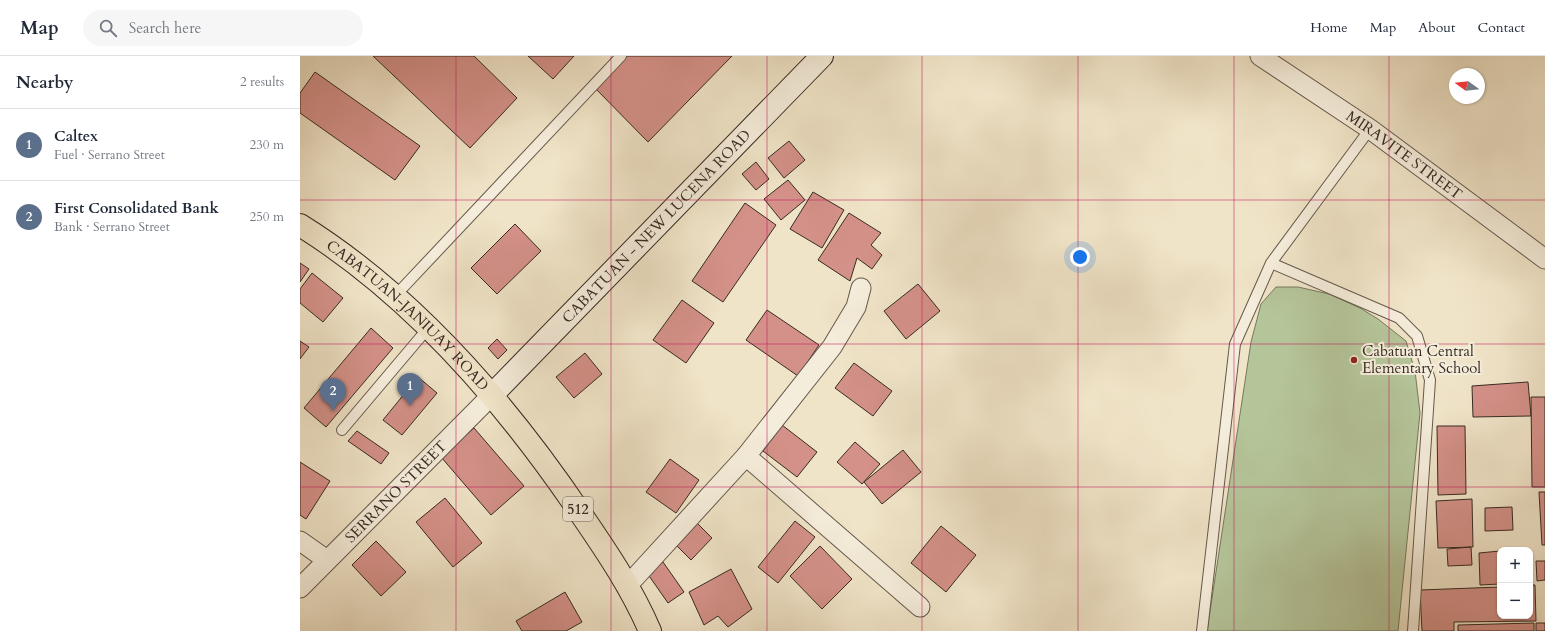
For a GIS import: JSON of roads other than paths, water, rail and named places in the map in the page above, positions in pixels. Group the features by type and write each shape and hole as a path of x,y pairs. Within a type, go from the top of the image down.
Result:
{"main road":[{"name":"CABATUAN - NEW LUCENA ROAD","path":"491,396 822,56"},
{"name":"CABATUAN-JANIUAY ROAD","path":"300,225 357,264 395,296 429,328 491,396"},
{"name":"512","path":"491,396 526,438 568,495 628,585 650,631"}],"street":[{"name":"MIRAVITE STREET","path":"1260,56 1370,128 1545,259"},
{"path":"628,585 746,456 832,346 856,307 861,288"},
{"name":"SERRANO STREET","path":"300,588 491,396"},
{"path":"746,456 920,607"},
{"path":"300,541 327,560"}],"lane":[{"path":"395,296 621,56"},
{"path":"1202,631 1235,344 1272,263 1370,128"},
{"path":"1272,263 1399,318 1417,336 1430,380 1413,631"},
{"path":"342,430 429,328"}],"place":[{"name":"Cabatuan Central Elementary School","path":"1354,360"},
{"name":"Caltex","path":"410,406"},
{"name":"First Consolidated Bank","path":"333,411"}]}
